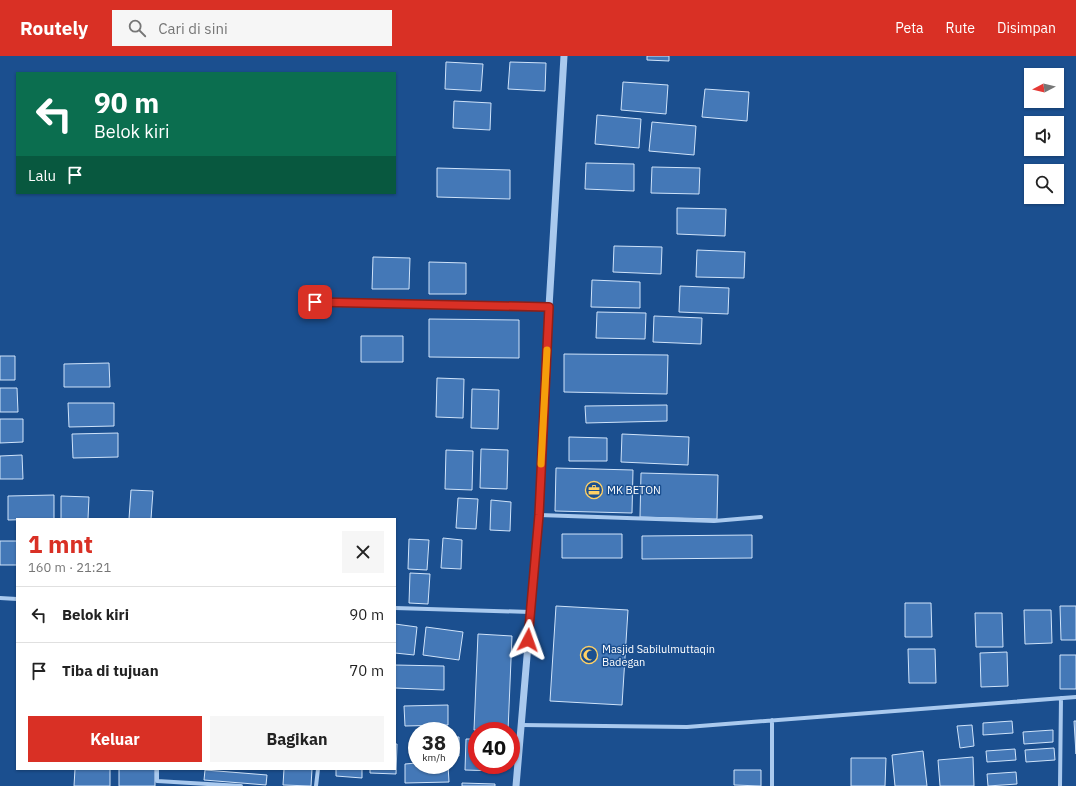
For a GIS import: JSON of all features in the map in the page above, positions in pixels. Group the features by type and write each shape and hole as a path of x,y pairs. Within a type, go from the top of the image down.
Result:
{"street":[{"path":"516,786 539,515 549,307 564,56"},
{"path":"315,302 549,307"},
{"path":"539,515 714,521 762,517"},
{"path":"0,598 16,599"},
{"path":"396,608 530,612"},
{"path":"521,725 687,727 1076,696"},
{"path":"1060,786 1061,698"},
{"path":"772,720 772,786"},
{"path":"157,770 158,786"},
{"path":"316,786 318,770"},
{"path":"157,780 241,786"}],"building":[{"path":"647,56 669,56 669,61 647,60"},
{"path":"446,62 483,64 481,91 445,89"},
{"path":"510,62 546,63 545,91 508,89"},
{"path":"623,82 668,85 666,114 621,110"},
{"path":"705,89 749,92 747,121 702,117"},
{"path":"454,101 491,103 490,130 453,128"},
{"path":"597,115 641,119 639,148 595,144"},
{"path":"652,122 696,126 694,155 649,151"},
{"path":"586,163 634,164 634,191 585,189"},
{"path":"652,167 700,168 699,194 651,193"},
{"path":"437,168 510,170 510,199 437,197"},
{"path":"677,208 726,209 725,236 677,234"},
{"path":"614,246 662,247 661,274 613,272"},
{"path":"697,250 745,252 744,278 696,277"},
{"path":"373,257 410,258 409,289 372,289"},
{"path":"429,262 466,263 466,294 429,294"},
{"path":"592,280 640,282 640,308 591,307"},
{"path":"680,286 729,288 728,314 679,312"},
{"path":"597,312 646,313 645,339 596,338"},
{"path":"654,316 702,318 701,344 653,342"},
{"path":"429,319 519,320 519,358 429,357"},
{"path":"361,336 403,336 403,362 361,362"},
{"path":"564,354 668,355 667,394 564,392"},
{"path":"0,356 15,356 15,380 0,380"},
{"path":"109,363 110,387 64,387 64,364"},
{"path":"437,378 464,379 463,418 436,417"},
{"path":"0,388 17,388 18,412 0,412"},
{"path":"472,389 499,390 498,429 471,428"},
{"path":"68,403 114,403 114,426 69,427"},
{"path":"667,405 667,421 586,423 585,406"},
{"path":"0,419 23,419 23,442 0,443"},
{"path":"118,433 118,457 73,458 72,434"},
{"path":"622,434 689,437 688,465 621,462"},
{"path":"569,437 607,438 607,461 569,461"},
{"path":"481,449 508,450 507,489 480,488"},
{"path":"446,450 473,451 472,490 445,489"},
{"path":"22,455 23,479 0,479 0,456"},
{"name":"MK BETON","path":"556,468 633,470 632,513 555,511"},
{"path":"641,473 718,475 717,519 640,517"},
{"path":"131,490 153,491 151,518 129,518"},
{"path":"54,495 54,518 16,518 16,520 8,520 8,496"},
{"path":"61,496 89,497 88,518 61,518"},
{"path":"458,498 478,499 476,529 456,528"},
{"path":"491,500 511,502 510,531 490,530"},
{"path":"562,534 622,534 622,558 562,558"},
{"path":"752,535 752,558 642,559 642,536"},
{"path":"443,538 462,540 461,569 441,568"},
{"path":"409,539 429,540 427,570 408,569"},
{"path":"0,541 16,541 16,565 0,565"},
{"path":"410,573 430,574 428,604 409,603"},
{"path":"905,603 931,603 932,637 905,637"},
{"name":"Masjid Sabilulmuttaqin Badegan","path":"556,606 628,610 622,705 550,701"},
{"path":"1060,606 1076,606 1076,640 1061,640"},
{"path":"1024,610 1051,610 1052,643 1025,644"},
{"path":"975,613 1002,613 1003,647 976,647"},
{"path":"396,624 417,627 414,655 396,653"},
{"path":"426,627 463,632 459,660 423,655"},
{"path":"478,634 512,636 508,722 474,722"},
{"path":"908,649 935,649 936,683 909,683"},
{"path":"1007,652 1008,686 981,687 980,653"},
{"path":"1060,655 1076,655 1076,689 1060,689"},
{"path":"396,665 444,666 444,690 396,688"},
{"path":"448,705 448,722 408,722 408,726 405,726 404,706"},
{"path":"1012,721 1013,733 983,735 983,723"},
{"path":"1074,721 1076,721 1076,754"},
{"path":"972,725 974,746 960,748 957,726"},
{"path":"1053,730 1053,742 1024,744 1023,732"},
{"path":"466,739 468,739 468,770 465,770"},
{"path":"397,744 396,774 370,773 370,770 396,770"},
{"path":"1054,748 1055,760 1026,762 1025,750"},
{"path":"1015,749 1016,760 987,762 986,751"},
{"path":"923,751 927,786 895,786 892,755"},
{"path":"973,757 974,786 940,786 938,760"},
{"path":"851,758 886,758 885,786 851,786"},
{"path":"405,764 408,764 408,774 449,774 449,782 405,783"},
{"path":"75,770 110,770 110,786 74,786"},
{"path":"119,770 155,770 155,786 119,786"},
{"path":"205,770 267,775 266,785 204,780"},
{"path":"284,770 312,770 311,786 283,785"},
{"path":"336,770 362,770 362,778 336,776"},
{"path":"734,770 761,770 761,786 734,785"},
{"path":"1016,772 1017,784 988,786 987,774"},
{"path":"462,783 495,784 495,786 462,786"}],"slow traffic":[{"path":"541,464 547,350"}],"place":[{"name":"MK BETON","path":"594,490"},
{"name":"Masjid Sabilulmuttaqin Badegan","path":"589,655"}],"route":[{"path":"315,302 549,307 539,515 528,640"}]}
